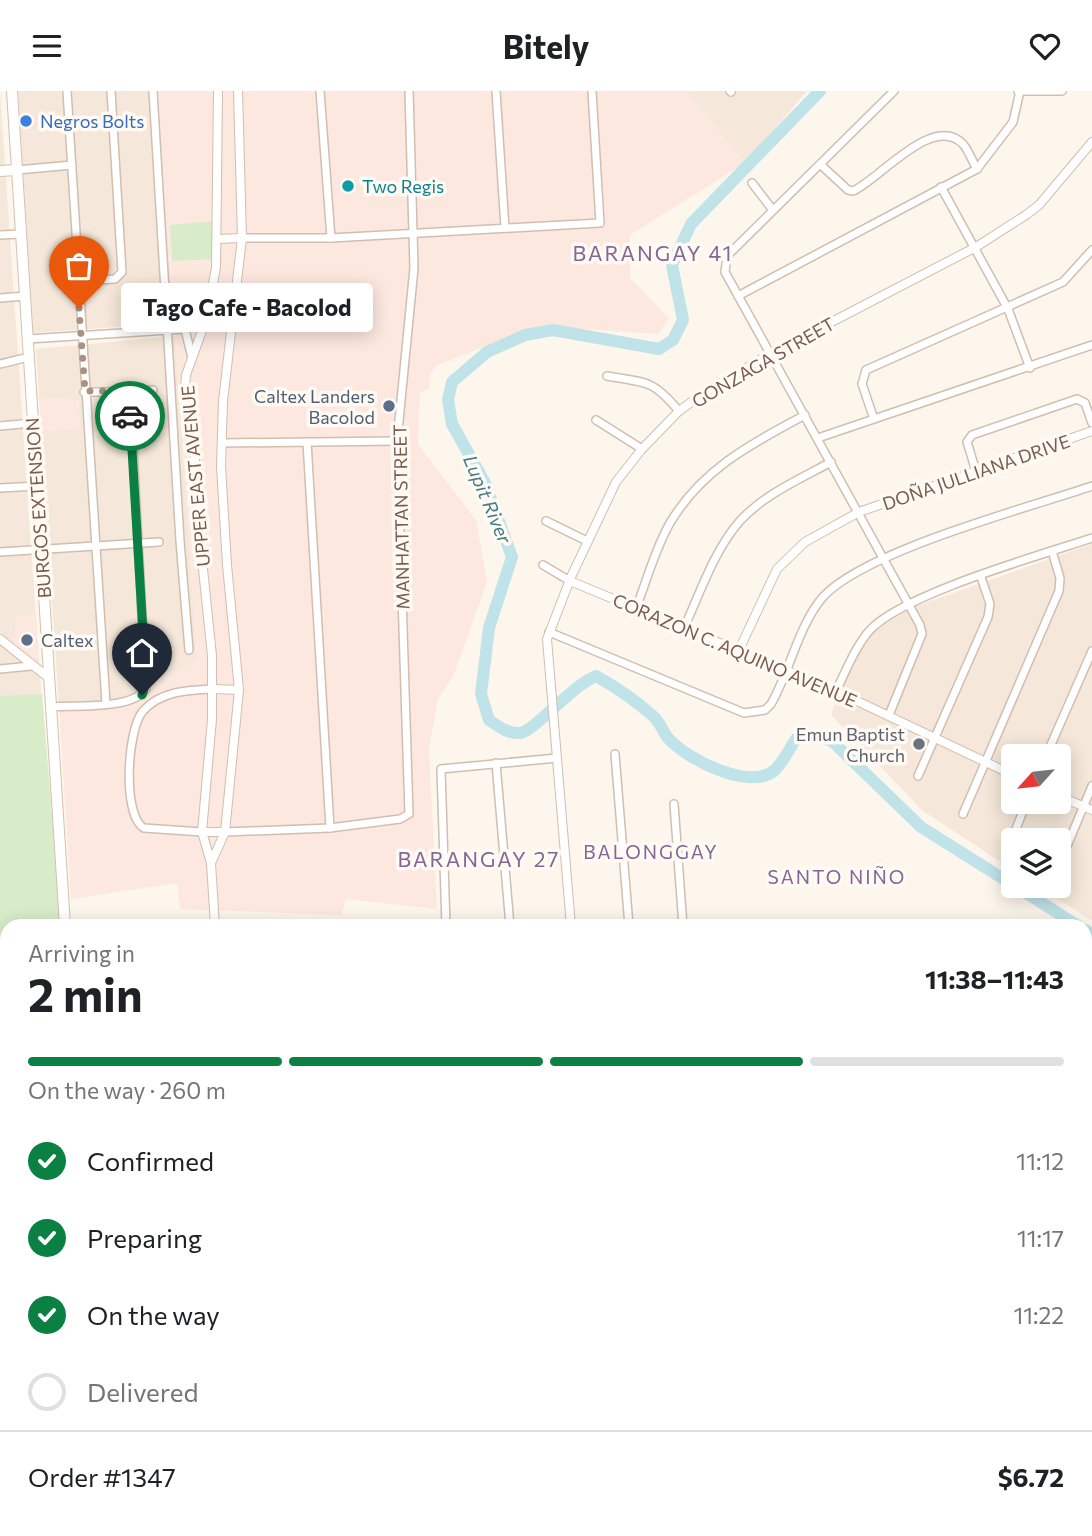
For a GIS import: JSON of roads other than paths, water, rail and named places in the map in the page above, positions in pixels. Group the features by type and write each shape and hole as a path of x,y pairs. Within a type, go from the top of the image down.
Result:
{"main road":[{"name":"BURGOS EXTENSION","path":"12,91 65,919"},
{"path":"0,171 18,170"}],"street":[{"path":"67,91 106,703"},
{"path":"78,281 115,279 122,272 111,91"},
{"path":"153,91 189,650"},
{"name":"UPPER EAST AVENUE","path":"215,919 211,863 202,832 213,689 196,464 185,389 192,358 207,317 217,239 218,91"},
{"name":"UPPER EAST AVENUE","path":"211,863 225,832 239,689 225,535 222,443 223,401 242,239 238,91"},
{"path":"320,91 331,238"},
{"name":"MANHATTAN STREET","path":"330,828 407,817 410,796 397,441 413,292 415,233 409,91"},
{"path":"496,91 505,228"},
{"path":"217,239 331,238 600,223 592,91"},
{"path":"889,715 922,634 885,559 725,272 727,255 894,91"},
{"path":"737,296 976,169 1013,122 1019,91 1062,91"},
{"path":"821,165 848,190 853,191 922,141 942,136 956,139 964,145 976,169"},
{"name":"GONZAGA STREET","path":"570,919 547,653 549,632 587,541 616,482 642,449 679,411 770,354 976,247 1039,205 1092,142"},
{"path":"18,170 72,165"},
{"path":"752,183 772,209"},
{"path":"941,187 1008,309 1030,368"},
{"path":"0,235 21,233"},
{"path":"874,419 862,384 866,370 1008,309 1069,279 1092,250"},
{"path":"0,298 25,296"},
{"path":"28,339 185,330 207,317"},
{"path":"185,330 192,358"},
{"path":"818,438 1092,345"},
{"path":"0,364 29,357"},
{"path":"607,376 644,381 660,389 679,411"},
{"path":"85,391 153,390"},
{"path":"51,707 133,700 146,689 130,392"},
{"path":"976,471 967,442 972,435 1077,399 1085,403 1092,423"},
{"path":"636,608 669,524 691,492 714,468 738,451 805,415"},
{"path":"596,420 642,449"},
{"path":"0,426 33,423"},
{"name":"DOÑA JULLIANA DRIVE","path":"739,650 771,581 787,557 805,542 859,512 1092,431"},
{"path":"222,443 397,441"},
{"path":"239,689 181,691 152,703 137,720 131,747 131,811 137,824 144,828 202,832 330,828 307,442"},
{"path":"684,628 719,553 740,521 768,498 831,462"},
{"path":"0,488 37,486"},
{"path":"549,632 744,713 765,710 822,599 854,575 885,559 1092,486"},
{"path":"546,521 587,541"},
{"path":"836,691 871,630 909,605 1092,538"},
{"path":"0,552 159,542"},
{"path":"963,814 1059,591 1059,578 1052,551"},
{"path":"543,565 570,581"},
{"path":"918,776 988,617 990,604 981,577"},
{"name":"CORAZON C. AQUINO AVENUE","path":"570,581 836,691 1001,769"},
{"path":"0,639 49,678"},
{"path":"1051,744 1092,651"},
{"path":"0,669 31,666"},
{"path":"615,754 628,919"},
{"path":"446,919 440,769 556,758"},
{"path":"496,763 509,919"},
{"path":"1071,836 1092,786"},
{"path":"1071,802 1092,810"},
{"path":"674,804 682,919"}],"waterway":[{"name":"Lupit River","path":"820,91 691,224 672,265 683,320 673,340 659,349 553,330 525,335 487,352 452,382 448,400 452,424 485,483 512,557 489,628 481,694 489,720 507,731 520,733 596,676 646,710 658,721 668,738 689,755 719,770 751,777 764,776 775,770 796,739 818,735 833,742 921,827 1001,877"},
{"name":"Lupit River","path":"1034,898 1067,919"}],"place":[{"name":"Negros Bolts","path":"26,121"},
{"name":"Two Regis","path":"348,186"},
{"name":"Tago Cafe - Bacolod","path":"79,308"},
{"name":"Caltex Landers Bacolod","path":"389,406"},
{"name":"Caltex","path":"27,640"},
{"name":"Emun Baptist Church","path":"919,744"}],"district":[{"name":"BARANGAY 41","path":"653,252"},
{"name":"BALONGGAY","path":"651,851"},
{"name":"BARANGAY 27","path":"479,858"},
{"name":"SANTO NIÑO","path":"837,876"}]}
